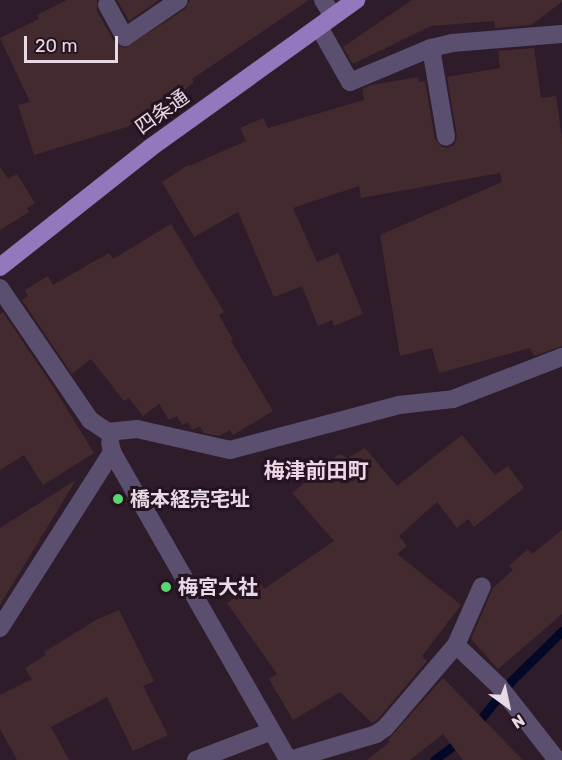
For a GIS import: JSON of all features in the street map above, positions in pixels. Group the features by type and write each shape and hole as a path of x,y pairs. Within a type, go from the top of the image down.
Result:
{"main road":[{"name":"四条通","path":"0,267 150,148 357,0"}],"street":[{"path":"107,5 125,37 179,0"},
{"path":"323,0 326,22 350,82 431,48 452,43 562,34"},
{"path":"431,48 446,137"},
{"path":"0,288 90,420 108,432 137,429 230,450 399,405 453,399 562,357"},
{"path":"108,432 112,452 288,760 375,734 385,728 456,645 482,586"},
{"path":"0,628 112,452"},
{"path":"456,645 499,686 556,760"},
{"path":"196,760 272,730"}],"building":[{"path":"67,0 97,0 97,11 115,43 125,48 185,9 190,0 309,0 192,79 194,82 181,93 127,127 34,155 18,105 30,102 0,38 39,19 37,15"},
{"path":"117,0 159,0 129,21"},
{"path":"412,0 562,0 562,2 531,25 495,28 494,21 431,26 353,64 343,47"},
{"path":"534,48 541,98 556,96 562,138 562,346 534,356 530,348 439,373 432,348 400,356 380,235 502,182 500,173 361,198 359,186 293,208 317,262 338,253 363,314 334,326 332,320 318,326 302,286 274,297 238,212 194,237 162,182 188,165 246,141 240,128 263,118 268,128 364,100 362,89 371,85 418,77 419,82 425,81 435,139 442,147 448,148 454,145 457,136 447,77 500,68 498,51"},
{"path":"0,167 8,179 17,174 35,203 27,208 29,212 0,230"},
{"path":"171,224 224,312 219,315 233,340 231,341 273,411 233,435 230,430 219,436 204,433 200,426 192,430 188,422 182,425 177,416 169,420 159,404 143,416 129,398 124,401 91,359 72,374 22,300 28,296 25,290 48,276 53,285 109,253 113,259"},
{"path":"3,312 94,453 43,485 24,455 0,470 0,314"},
{"path":"462,435 495,475 508,466 524,488 474,527 468,519 457,528 437,502 399,536 407,546 397,554 461,605 422,656 427,661 377,720 372,723 340,692 293,720 269,679 277,674 227,603 259,582 264,589 334,541 292,493 339,454 348,458 365,448 397,486"},
{"path":"76,480 0,605 0,528"},
{"path":"562,530 562,614 498,669 471,639 493,588 513,570 509,566 528,549 532,554"},
{"path":"119,610 154,681 143,686 168,735 133,751 107,697 51,727 69,760 17,760 0,729 0,695 32,679 25,668 46,655 44,652 98,619"},
{"path":"443,678 523,760 463,760 443,734 410,760 367,760 390,742 388,740"}],"waterway":[{"path":"475,726 512,680 562,631"},
{"path":"434,760 461,740"}],"place":[{"name":"橋本経亮宅址","path":"118,499"},
{"name":"梅宮大社","path":"166,587"}],"district":[{"name":"梅津前田町","path":"316,471"}]}
